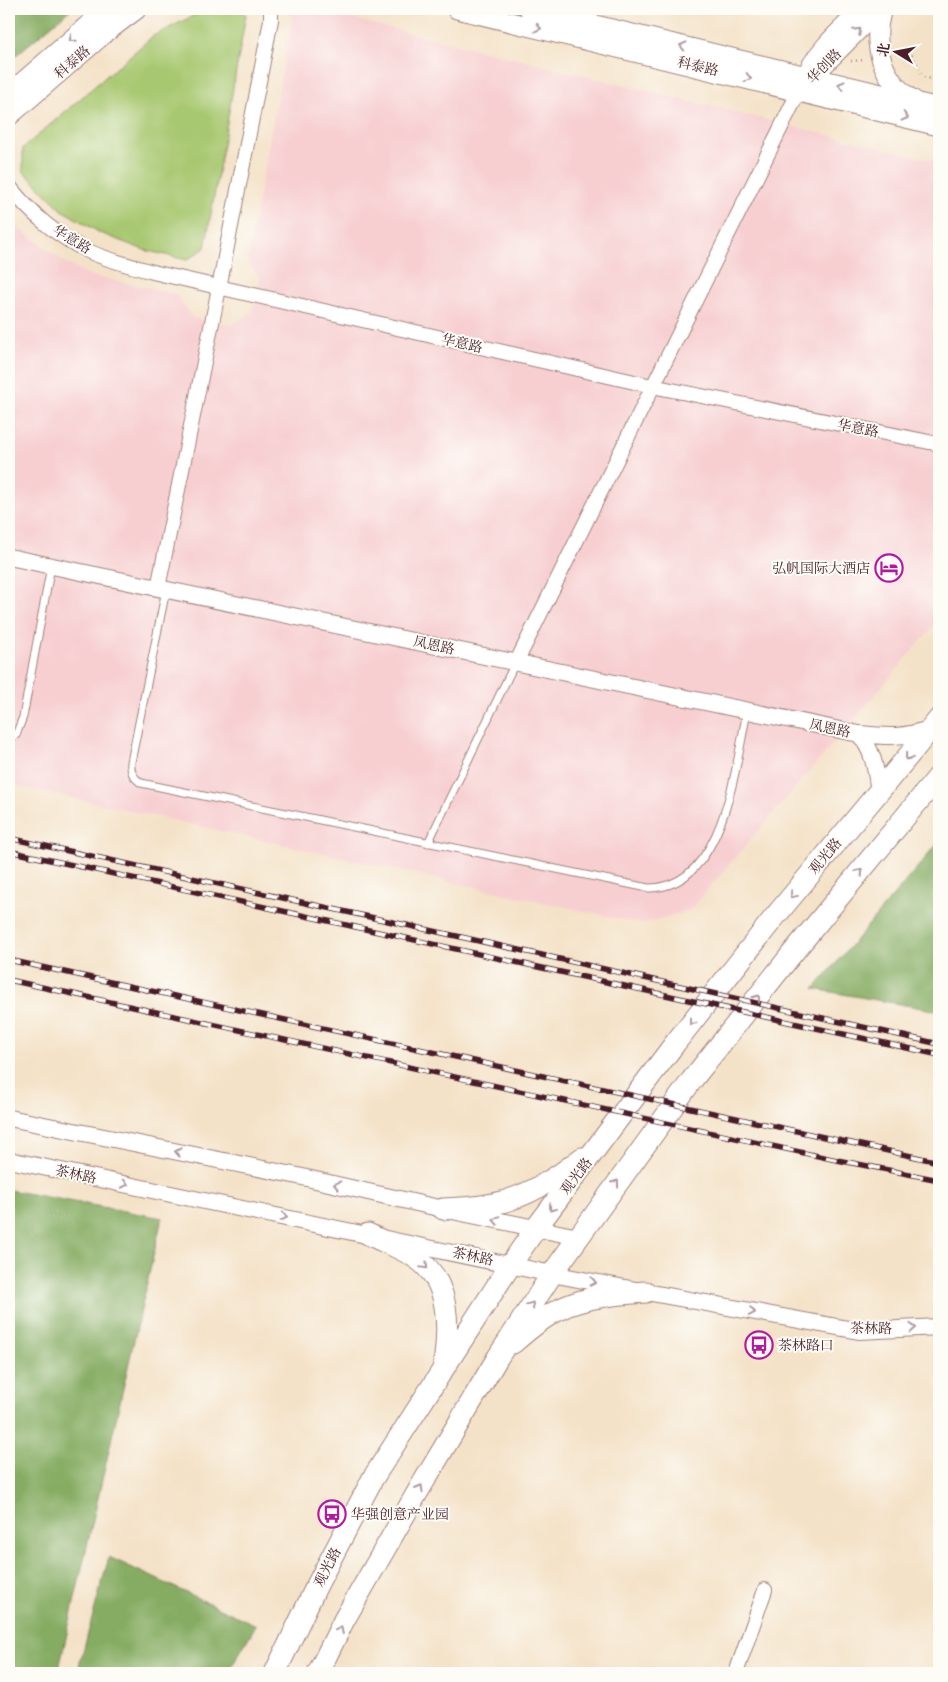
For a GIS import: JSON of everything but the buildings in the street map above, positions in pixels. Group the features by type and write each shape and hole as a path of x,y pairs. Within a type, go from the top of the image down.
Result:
{"main road":[{"name":"科泰路","path":"9,94 94,20 110,9"},
{"name":"科泰路","path":"9,116 105,33 137,9"},
{"name":"科泰路","path":"457,9 939,108"},
{"name":"科泰路","path":"528,9 806,82 939,126"},
{"path":"881,9 878,20 878,45 885,69 900,90 920,104"},
{"name":"观光路","path":"275,1673 316,1587 373,1478 536,1228 676,1042 773,919 936,724"},
{"path":"318,1673 344,1620 498,1356 552,1274 692,1080 791,955 939,776"},
{"path":"443,1209 495,1204 517,1196 540,1186 559,1174 604,1140"},
{"path":"368,1234 416,1258 428,1269 439,1285 448,1320 443,1370"},
{"path":"498,1356 525,1332 550,1315 576,1302 602,1296 646,1292"}],"street":[{"path":"162,588 271,20 271,9"},
{"name":"华创路","path":"806,82 817,56 834,35 861,9"},
{"name":"华创路","path":"806,82 881,9"},
{"path":"516,663 652,386 806,82"},
{"name":"华意路","path":"9,186 18,198 41,220 64,237 89,252 123,264 219,288 652,386 939,444"},
{"name":"凤恩路","path":"9,556 859,734 911,735 936,724"},
{"name":"凤恩路","path":"859,734 865,741 875,764 879,792"},
{"path":"9,1118 298,1176 578,1237"},
{"name":"茶林路","path":"9,1160 552,1274 859,1331 939,1326"},
{"path":"736,1673 765,1590"}],"lane":[{"path":"9,740 16,734 23,717 51,566"},
{"path":"162,588 130,762 130,770 134,778 141,783 648,888 662,888 675,884 698,863 711,847 727,806 747,711"},
{"path":"428,843 516,663"}],"shaded area":[{"path":"312,9 939,162 939,620 690,910 642,924 9,784 9,219 18,228 66,263 90,275 175,294 193,318 230,325 252,312 260,278 247,261 293,14"}],"green space":[{"path":"9,9 71,9 9,61"},
{"path":"207,9 239,9 246,14 205,248 187,260 144,250 100,233 62,210 23,171 23,148 153,36"},
{"path":"939,842 939,1011 814,989"},
{"path":"9,1190 162,1218 58,1673 9,1673"},
{"path":"109,1557 256,1625 229,1671 223,1673 77,1673"}],"railway":[{"path":"9,838 939,1044"},
{"path":"9,851 939,1055"},
{"path":"9,960 939,1162"},
{"path":"9,980 832,1159 939,1180"}],"place":[{"name":"弘帆国际大酒店","path":"889,568"},
{"name":"茶林路口","path":"759,1345"},
{"name":"华强创意产业园","path":"332,1514"}]}
